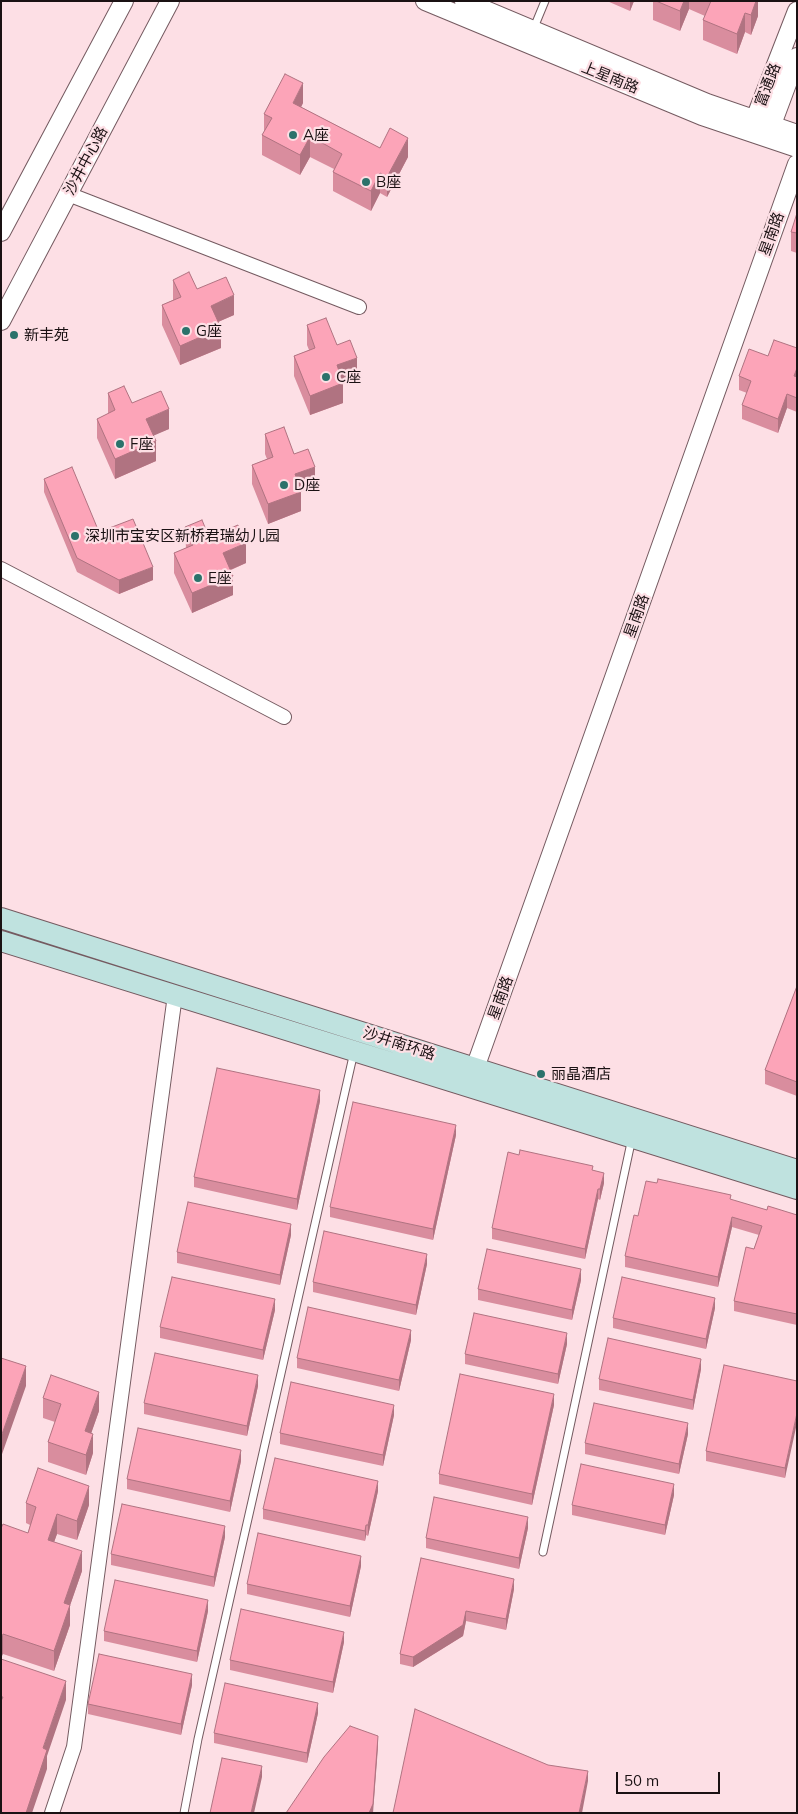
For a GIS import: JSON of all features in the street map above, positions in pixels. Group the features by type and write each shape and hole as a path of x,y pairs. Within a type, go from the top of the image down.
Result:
{"main road":[{"name":"沙井南环路","path":"1,918 797,1170"},
{"name":"沙井南环路","path":"1,941 797,1189"}],"street":[{"path":"1,232 124,1"},
{"name":"沙井中心路","path":"1,321 170,1"},
{"name":"上星南路","path":"425,1 702,116 797,134"},
{"name":"上星南路","path":"464,1 707,103 761,128 797,148"},
{"name":"富通路","path":"761,128 797,11"},
{"name":"富通路","path":"761,128 797,57"},
{"name":"星南路","path":"475,1068 797,164"},
{"path":"68,194 359,307"},
{"path":"1,569 284,717"},
{"path":"52,1813 74,1747 175,995"}],"lane":[{"path":"533,30 545,1"},
{"path":"184,1813 198,1739 354,1051"},
{"path":"543,1552 632,1138"}],"building":[{"path":"656,1 684,1 680,11"},
{"path":"711,1 756,1 751,15 745,13 737,34 703,20"},
{"path":"285,74 303,83 293,103 380,148 390,128 408,138 387,177 380,173 371,191 333,172 342,154 326,145 310,137 300,155 262,135 272,118 264,114"},
{"path":"797,213 797,233 791,232"},
{"path":"189,272 197,289 226,277 234,295 211,306 221,328 180,346 162,305 181,297 173,280"},
{"path":"326,318 337,345 350,340 357,358 337,365 343,383 310,396 294,356 315,348 307,325"},
{"path":"774,340 797,348 797,368 794,376 797,377 797,398 787,394 778,419 742,405 751,381 739,376 749,349 768,356"},
{"path":"124,386 132,403 161,391 169,409 146,419 156,441 115,459 97,419 115,410 108,393"},
{"path":"284,427 294,454 308,449 315,467 295,474 301,492 268,504 252,465 273,457 265,434"},
{"path":"72,467 99,532 133,519 153,567 119,580 77,558 44,479"},
{"path":"202,520 209,537 238,525 246,543 223,553 233,576 192,593 174,553 193,545 185,527"},
{"path":"797,986 797,1082 765,1070"},
{"path":"217,1068 320,1090 297,1199 194,1177"},
{"path":"353,1102 456,1125 433,1229 330,1207"},
{"path":"520,1150 593,1166 592,1170 604,1173 600,1189 598,1189 585,1249 492,1228 508,1152 519,1155"},
{"path":"658,1179 731,1195 730,1199 767,1210 768,1206 797,1215 797,1314 734,1301 746,1247 754,1249 762,1226 732,1217 718,1277 625,1256 634,1215 638,1216 646,1181 657,1183"},
{"path":"188,1202 291,1224 280,1275 177,1252"},
{"path":"324,1231 427,1254 416,1305 313,1282"},
{"path":"487,1249 581,1269 572,1310 478,1289"},
{"path":"172,1277 275,1299 263,1350 160,1327"},
{"path":"622,1277 715,1298 706,1339 613,1318"},
{"path":"308,1307 411,1330 399,1380 297,1358"},
{"path":"474,1313 567,1333 558,1374 465,1354"},
{"path":"608,1338 701,1359 693,1400 599,1379"},
{"path":"155,1353 258,1375 247,1426 144,1403"},
{"path":"1,1358 26,1366 1,1437"},
{"path":"724,1365 797,1381 797,1413 785,1468 706,1451"},
{"path":"460,1374 554,1394 532,1494 439,1474"},
{"path":"51,1375 99,1392 85,1431 93,1434 86,1455 48,1442 61,1404 43,1398"},
{"path":"291,1382 394,1405 383,1455 280,1433"},
{"path":"594,1403 688,1423 679,1464 585,1443"},
{"path":"138,1428 241,1450 230,1501 127,1479"},
{"path":"275,1458 378,1481 365,1531 263,1509"},
{"path":"581,1464 674,1484 665,1525 572,1505"},
{"path":"38,1468 89,1486 77,1521 57,1514 48,1540 82,1551 64,1603 70,1605 54,1651 3,1634 1,1638 1,1528 3,1524 28,1533 36,1507 26,1503"},
{"path":"434,1497 528,1517 519,1558 426,1538"},
{"path":"122,1504 225,1526 214,1577 111,1554"},
{"path":"258,1533 361,1556 350,1606 247,1584"},
{"path":"421,1558 514,1579 506,1619 466,1611 463,1625 413,1657 400,1654"},
{"path":"115,1580 208,1600 197,1651 104,1631"},
{"path":"241,1609 344,1632 333,1682 230,1660"},
{"path":"99,1654 192,1674 181,1724 88,1704"},
{"path":"1,1659 66,1681 43,1748 47,1750 26,1813 1,1813 1,1701 3,1697 1,1697"},
{"path":"225,1683 318,1703 307,1753 214,1733"},
{"path":"415,1709 548,1765 588,1771 579,1813 393,1813"},
{"path":"350,1726 378,1736 373,1804 369,1813 286,1813 324,1757"},
{"path":"222,1758 262,1766 251,1813 210,1813"}],"place":[{"name":"A座","path":"293,135"},
{"name":"B座","path":"366,182"},
{"name":"G座","path":"186,331"},
{"name":"新丰苑","path":"14,335"},
{"name":"C座","path":"326,377"},
{"name":"F座","path":"120,444"},
{"name":"D座","path":"284,485"},
{"name":"深圳市宝安区新桥君瑞幼儿园","path":"75,536"},
{"name":"E座","path":"198,578"},
{"name":"丽晶酒店","path":"541,1074"}]}
